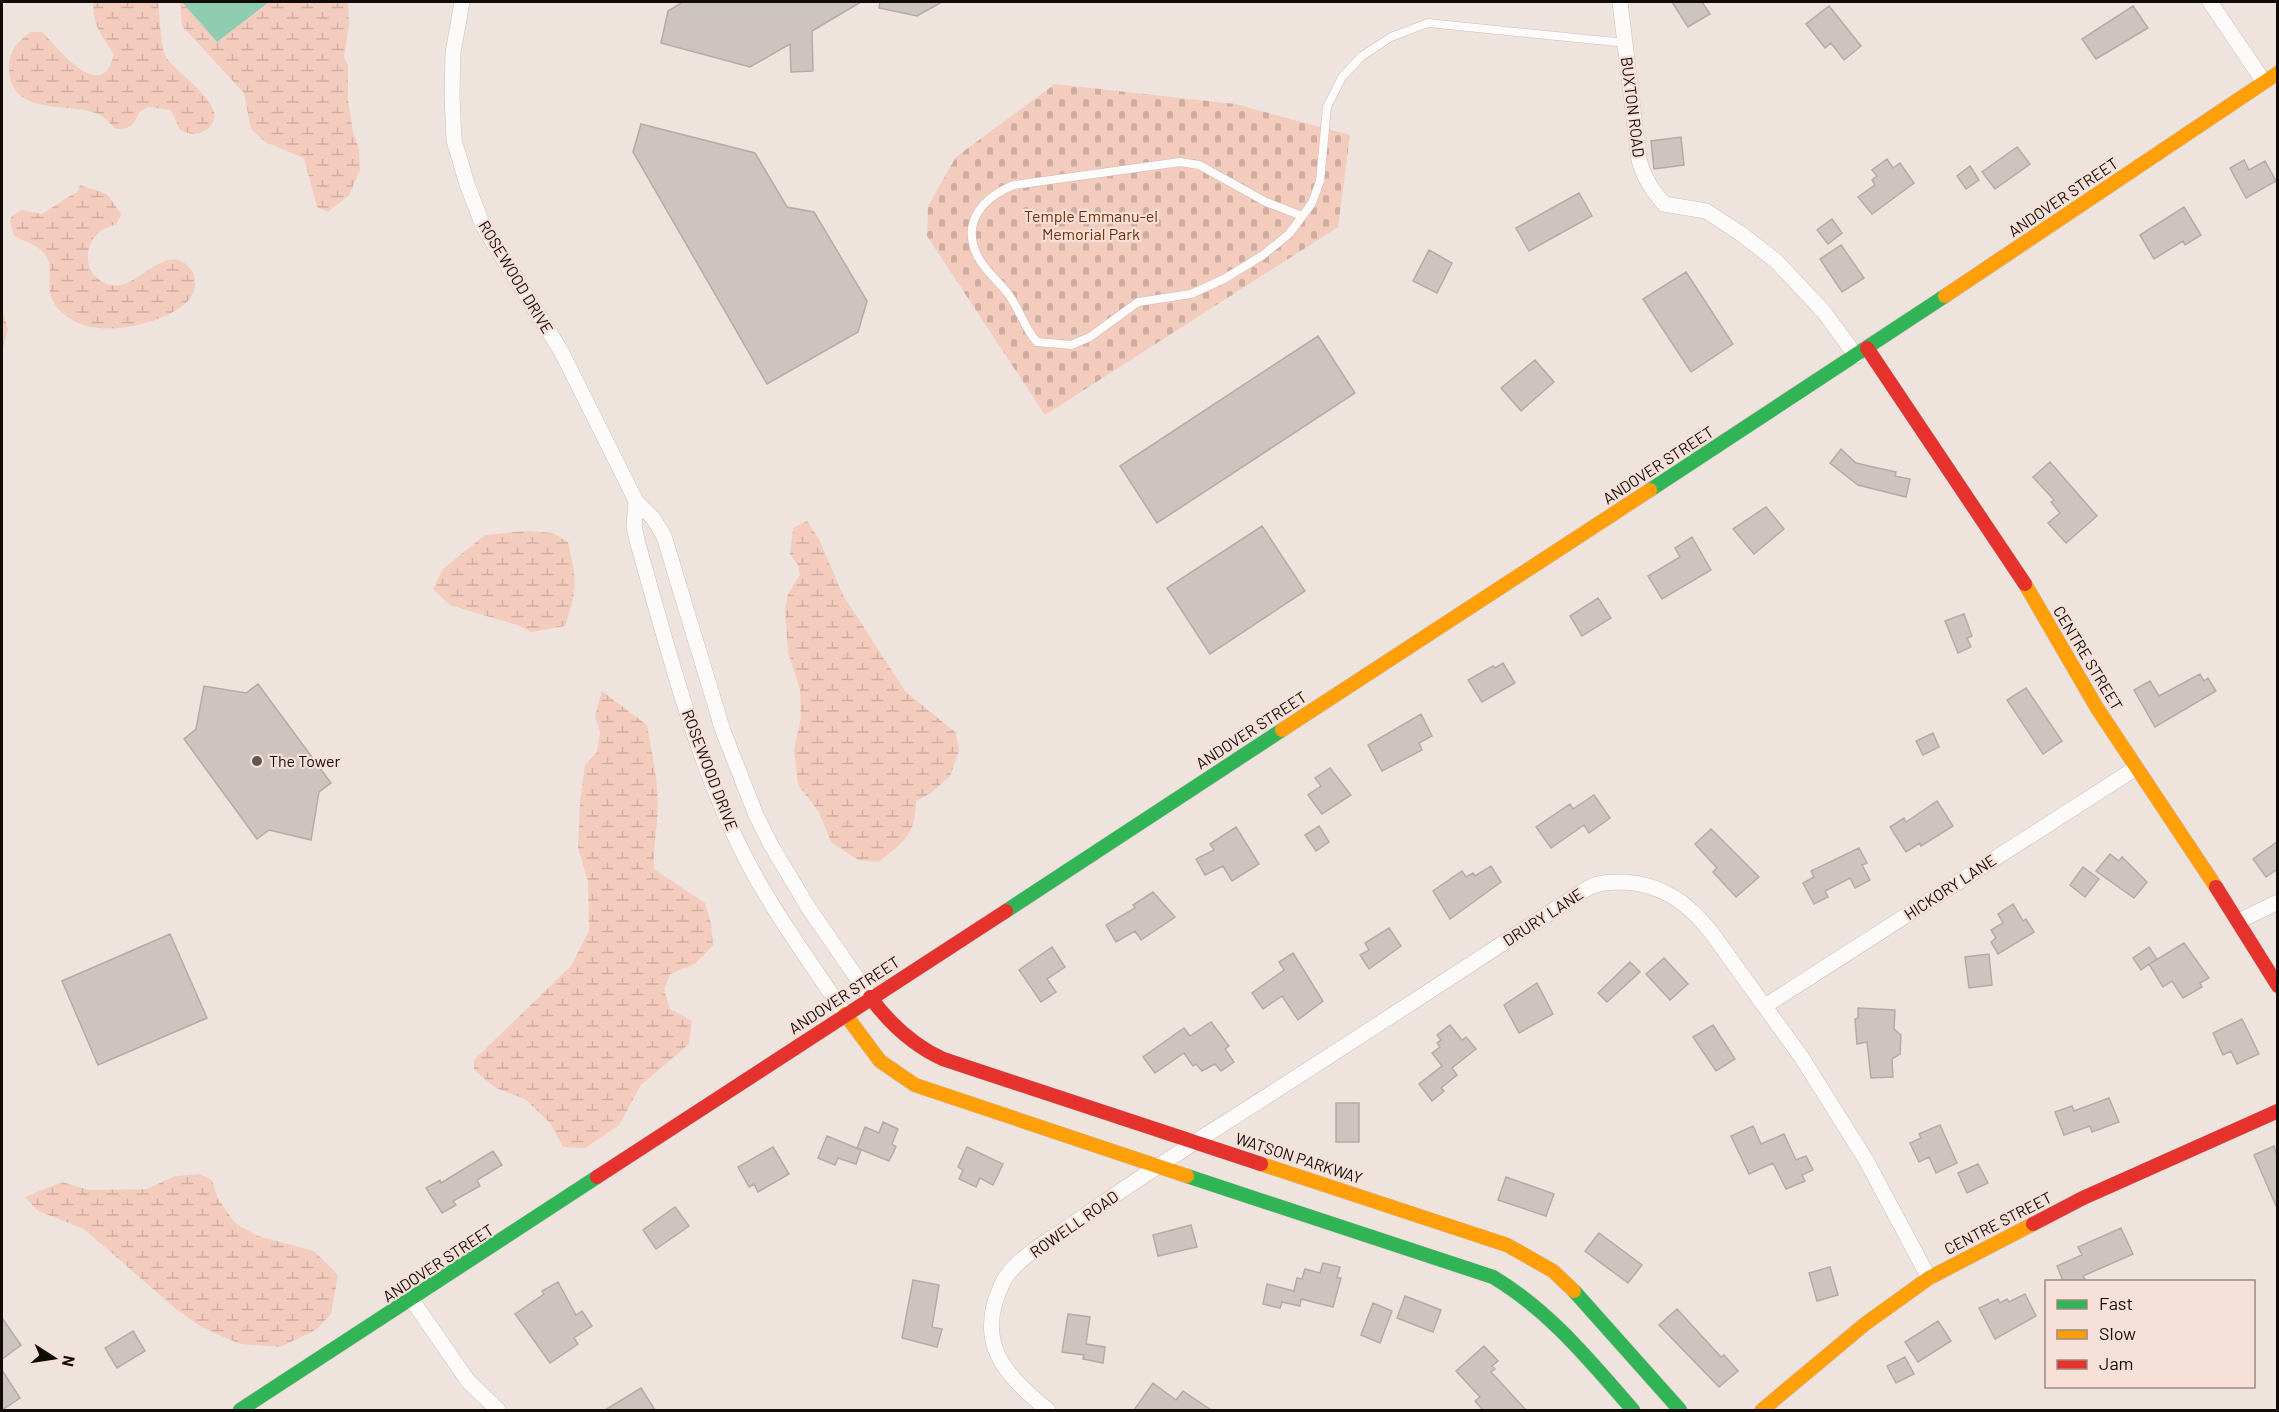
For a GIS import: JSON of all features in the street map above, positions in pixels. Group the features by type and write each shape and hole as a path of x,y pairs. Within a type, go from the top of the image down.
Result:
{"main road":[{"name":"ANDOVER STREET","path":"240,1410 1861,352 2277,73"},
{"name":"CENTRE STREET","path":"1861,352 2009,557 2097,708 2239,921 2277,986"},
{"name":"WATSON PARKWAY","path":"870,997 892,1027 927,1052 1507,1245 1531,1257 1553,1271 1575,1292 1680,1410"},
{"path":"845,1014 872,1054 888,1070 911,1083 1493,1277 1531,1299 1550,1316 1633,1410"},
{"name":"CENTRE STREET","path":"1762,1410 1865,1324 1929,1278 2083,1198 2277,1111"}],"street":[{"name":"ROSEWOOD DRIVE","path":"462,2 453,53 454,140 483,226 561,351 636,501 653,518 664,536 723,731 756,815 808,907 870,997"},
{"name":"BUXTON ROAD","path":"1620,2 1639,160 1653,191 1664,204 1706,211 1740,232 1776,261 1861,352"},
{"path":"2210,2 2264,82"},
{"name":"ROSEWOOD DRIVE","path":"636,501 634,525 638,544 696,741 730,826 746,859 784,922 845,1014"},
{"name":"HICKORY LANE","path":"1765,1006 2136,768"},
{"name":"DRURY LANE","path":"1156,1166 1593,885 1614,882 1635,883 1656,887 1677,897 1696,914 1765,1006 1802,1058 1866,1160 1929,1278"},
{"path":"2239,921 2277,902"},
{"name":"ROWELL ROAD","path":"1048,1410 1011,1378 993,1347 991,1330 994,1305 1002,1282 1030,1254 1156,1166"},
{"path":"411,1300 468,1381 498,1410"}],"lane":[{"path":"1302,216 1266,202 1199,165 1180,162 1014,185 996,193 981,205 974,219 971,234 977,256 1011,297 1026,330 1037,342 1071,345 1090,337 1138,302 1191,294 1224,279 1280,241 1302,216 1312,203 1320,181 1327,107 1342,77 1362,56 1391,37 1428,22 1626,43"}],"green space":[{"path":"94,2 158,2 161,38 166,57 210,104 214,114 212,124 202,132 188,133 180,130 171,110 149,107 139,112 131,125 116,129 98,114 86,110 43,105 20,95 12,84 9,69 10,57 22,39 31,32 42,32 69,60 90,74 100,75 108,69 114,55 96,23"},
{"path":"180,2 348,2 349,24 344,57 348,65 348,100 353,132 359,149 360,170 349,195 328,212 317,207 304,158 265,142 251,129 244,93 182,26"},
{"name":"Temple Emmanu-el Memorial Park","path":"1055,84 1235,104 1350,135 1338,227 1045,415 927,236 928,206 956,157"},
{"path":"80,185 107,194 121,214 116,225 105,228 96,235 91,244 88,264 92,273 111,285 121,285 161,263 170,260 180,261 192,270 194,276 194,290 189,300 165,316 150,322 117,328 86,326 74,321 61,311 53,302 50,293 48,259 32,244 14,236 10,222 12,216 21,210 42,214 78,191"},
{"path":"2,309 8,329 2,350"},
{"path":"807,521 819,539 843,595 905,691 956,733 959,751 950,776 931,793 916,801 911,830 896,848 879,862 858,860 831,842 819,812 798,785 794,749 801,718 800,689 788,652 785,609 788,594 800,575 798,565 790,554 793,528"},
{"path":"526,531 553,533 568,542 575,584 565,626 531,632 517,625 450,605 433,589 443,569 485,535"},
{"path":"602,691 647,725 658,798 654,869 705,903 711,924 713,945 695,964 670,974 664,990 670,1009 692,1021 689,1044 641,1085 619,1125 585,1148 563,1147 550,1123 525,1099 496,1088 474,1070 474,1060 571,966 589,931 588,881 578,848 580,803 585,765 597,752 600,732 595,716"},
{"path":"200,1174 212,1180 218,1199 236,1224 258,1236 314,1251 338,1275 331,1314 316,1330 280,1347 240,1344 203,1328 176,1309 84,1229 38,1211 25,1197 62,1182 89,1190 147,1189 175,1176"}],"shaded area":[{"path":"182,2 269,2 217,42"}],"building":[{"path":"683,2 861,2 812,31 813,71 791,72 790,44 750,67 661,43 668,11"},
{"path":"880,2 942,2 917,16 879,8"},
{"path":"1672,2 1702,2 1710,14 1688,27"},
{"path":"1829,6 1861,46 1844,60 1831,43 1825,48 1806,24"},
{"path":"2133,6 2148,28 2096,59 2082,39"},
{"path":"641,124 755,153 787,207 814,212 867,301 858,332 767,384 633,152"},
{"path":"1681,137 1684,165 1654,169 1651,141"},
{"path":"2017,147 2030,164 1995,189 1982,172"},
{"path":"1887,159 1893,168 1900,163 1914,183 1872,214 1858,197 1875,185 1872,180 1877,176 1872,170"},
{"path":"2244,160 2249,170 2265,161 2276,181 2246,198 2230,168"},
{"path":"1970,166 1979,180 1966,189 1957,176"},
{"path":"1579,193 1592,216 1529,251 1516,228"},
{"path":"2184,207 2201,235 2185,245 2183,241 2154,259 2140,235"},
{"path":"1832,219 1842,233 1828,244 1817,230"},
{"path":"1841,245 1864,278 1842,292 1820,259"},
{"path":"1429,250 1452,263 1437,293 1413,281"},
{"path":"1686,272 1733,344 1691,372 1643,299"},
{"path":"1318,336 1355,393 1157,523 1120,466"},
{"path":"1535,360 1554,382 1521,411 1501,388"},
{"path":"1841,449 1856,463 1896,472 1895,476 1910,479 1906,497 1858,485 1830,463"},
{"path":"2050,462 2097,516 2066,543 2048,523 2060,513 2051,502 2054,500 2033,477"},
{"path":"1766,507 1784,529 1754,554 1733,529"},
{"path":"1262,526 1305,591 1210,654 1167,588"},
{"path":"1692,537 1711,570 1662,599 1648,576 1680,557 1675,548"},
{"path":"1598,598 1611,618 1582,636 1570,616"},
{"path":"1964,614 1972,636 1967,638 1971,647 1958,653 1945,621"},
{"path":"1503,663 1515,683 1482,702 1468,680"},
{"path":"2200,674 2204,681 2208,678 2216,691 2155,727 2134,690 2150,681 2159,696"},
{"name":"The Tower","path":"258,684 331,783 319,792 311,840 269,830 257,839 184,739 196,729 204,686 246,693"},
{"path":"2026,688 2062,741 2043,754 2007,700"},
{"path":"1421,714 1432,736 1419,743 1422,750 1382,771 1368,745"},
{"path":"1933,733 1939,747 1923,755 1916,741"},
{"path":"1330,768 1351,795 1322,814 1308,795 1321,786 1315,778"},
{"path":"1594,795 1610,818 1589,833 1584,825 1551,848 1536,827 1570,804 1573,809"},
{"path":"1937,801 1953,826 1921,846 1920,843 1906,852 1890,827 1904,818 1906,822"},
{"path":"1319,826 1329,842 1316,851 1305,835"},
{"path":"1236,827 1259,864 1232,881 1223,866 1205,875 1196,859 1214,850 1210,844"},
{"path":"1711,829 1759,877 1736,897 1713,872 1717,868 1695,844"},
{"path":"2277,842 2277,869 2266,877 2253,859"},
{"path":"1859,848 1867,863 1862,865 1870,880 1855,888 1850,878 1825,891 1828,897 1814,904 1803,883 1814,877 1811,871"},
{"path":"2110,854 2119,861 2122,857 2147,882 2134,898 2096,871"},
{"path":"1491,866 1501,882 1450,919 1433,891 1462,871 1466,877 1473,873 1475,876"},
{"path":"2083,867 2099,879 2085,897 2070,885"},
{"path":"1153,892 1175,917 1141,940 1135,931 1116,942 1106,925 1135,908 1133,905"},
{"path":"2013,904 2023,921 2026,919 2034,932 1998,954 1991,942 1996,938 1991,930 2003,923 1998,914"},
{"path":"1389,928 1401,946 1369,969 1360,955 1369,950 1365,943"},
{"path":"170,934 207,1018 98,1065 62,981"},
{"path":"2184,943 2209,978 2200,983 2202,987 2183,998 2172,981 2163,987 2149,964 2141,970 2133,958 2149,947 2157,959 2151,963"},
{"path":"1052,947 1065,967 1047,979 1056,992 1041,1002 1019,970"},
{"path":"1293,953 1323,1001 1298,1020 1282,996 1263,1009 1252,993 1284,970 1279,962"},
{"path":"1989,954 1992,985 1969,988 1965,957"},
{"path":"1664,958 1688,984 1670,1000 1646,974"},
{"path":"1630,962 1640,972 1607,1002 1598,993"},
{"path":"1537,983 1553,1014 1519,1033 1504,1005"},
{"path":"1858,1008 1895,1010 1894,1029 1901,1035 1900,1054 1892,1059 1893,1077 1871,1078 1867,1042 1857,1044 1855,1019 1858,1018"},
{"path":"2242,1019 2259,1054 2237,1064 2231,1051 2223,1055 2213,1033"},
{"path":"1211,1022 1229,1046 1225,1049 1234,1062 1221,1071 1215,1064 1202,1071 1196,1064 1193,1066 1184,1053 1155,1073 1143,1057 1184,1028 1190,1036"},
{"path":"1450,1025 1462,1040 1466,1037 1476,1049 1452,1068 1457,1075 1441,1088 1444,1091 1432,1101 1419,1084 1442,1066 1432,1053 1440,1047 1437,1043 1441,1040 1437,1035"},
{"path":"1713,1025 1735,1059 1716,1071 1693,1037"},
{"path":"2109,1098 2119,1122 2092,1132 2090,1126 2064,1135 2055,1112 2072,1106 2074,1111"},
{"path":"1336,1103 1359,1103 1359,1142 1336,1142"},
{"path":"883,1122 898,1129 892,1144 896,1147 889,1161 857,1148 865,1127 879,1133"},
{"path":"1940,1125 1957,1163 1936,1173 1929,1157 1919,1162 1910,1143 1921,1138 1919,1134"},
{"path":"1753,1126 1761,1144 1784,1134 1796,1160 1806,1156 1813,1170 1802,1175 1805,1181 1786,1189 1773,1163 1749,1174 1731,1136"},
{"path":"827,1136 861,1150 856,1164 838,1158 835,1165 818,1158"},
{"path":"2274,1146 2277,1156 2277,1208 2254,1155"},
{"path":"773,1147 789,1174 758,1192 754,1184 749,1187 738,1167"},
{"path":"967,1147 1003,1164 993,1185 980,1178 976,1187 959,1179 963,1170 958,1167"},
{"path":"493,1151 502,1165 477,1180 480,1186 453,1201 456,1205 442,1213 426,1188 440,1180 441,1183"},
{"path":"1978,1164 1988,1183 1967,1193 1958,1173"},
{"path":"1506,1177 1554,1194 1546,1216 1498,1200"},
{"path":"675,1207 689,1226 656,1249 643,1230"},
{"path":"1191,1225 1197,1247 1158,1256 1153,1235"},
{"path":"2121,1228 2133,1254 2083,1276 2085,1280 2063,1280 2057,1266 2082,1255 2078,1247"},
{"path":"1599,1233 1642,1265 1628,1283 1585,1251"},
{"path":"1323,1263 1340,1267 1337,1278 1341,1278 1333,1307 1301,1299 1300,1306 1282,1302 1280,1308 1263,1304 1267,1284 1294,1291 1297,1278 1302,1279 1305,1269 1320,1273"},
{"path":"1830,1267 1838,1295 1817,1301 1809,1273"},
{"path":"913,1280 939,1285 932,1327 942,1329 937,1347 902,1338"},
{"path":"558,1282 576,1315 582,1311 592,1326 574,1338 578,1344 550,1363 515,1314 544,1294 542,1291"},
{"path":"2025,1294 2036,1316 1995,1339 1979,1308 1998,1299 2000,1303 2007,1299 2009,1302"},
{"path":"1405,1296 1441,1310 1433,1332 1397,1318"},
{"path":"1373,1303 1392,1311 1380,1343 1361,1335"},
{"path":"1677,1309 1721,1357 1724,1355 1738,1371 1719,1387 1659,1325"},
{"path":"1068,1314 1090,1317 1086,1344 1105,1347 1103,1363 1083,1359 1084,1355 1062,1352"},
{"path":"2,1318 21,1345 2,1359"},
{"path":"1938,1321 1951,1341 1918,1362 1905,1342"},
{"path":"133,1331 145,1351 117,1368 105,1348"},
{"path":"1484,1346 1498,1361 1492,1366 1495,1369 1491,1372 1526,1410 1483,1410 1475,1401 1480,1397 1456,1371"},
{"path":"1905,1357 1914,1374 1896,1383 1887,1366"},
{"path":"2,1370 20,1398 2,1410"},
{"path":"1153,1383 1176,1400 1183,1391 1211,1410 1134,1410"},
{"path":"641,1388 655,1410 605,1410"}],"traffic: fast":[{"path":"1650,490 1945,296"},
{"path":"1006,911 1282,730"},
{"path":"1187,1176 1493,1277 1514,1290 1551,1321 1585,1355 1633,1410"},
{"path":"240,1410 597,1177"},
{"path":"1574,1291 1680,1410"}],"traffic: slow":[{"path":"1945,296 2278,73"},
{"path":"1282,730 1650,490"},
{"path":"2025,584 2097,708 2216,887"},
{"path":"845,1014 880,1061 915,1085 1187,1176"},
{"path":"1261,1164 1507,1245 1553,1271 1574,1291"},
{"path":"1762,1410 1865,1324 1929,1278 2033,1224"}],"traffic: jam":[{"path":"1867,348 2025,584"},
{"path":"2216,887 2278,986"},
{"path":"597,1177 1006,911"},
{"path":"870,997 902,1033 943,1059 1261,1164"},
{"path":"2033,1224 2083,1198 2278,1111"}],"place":[{"name":"The Tower","path":"257,761"}]}
